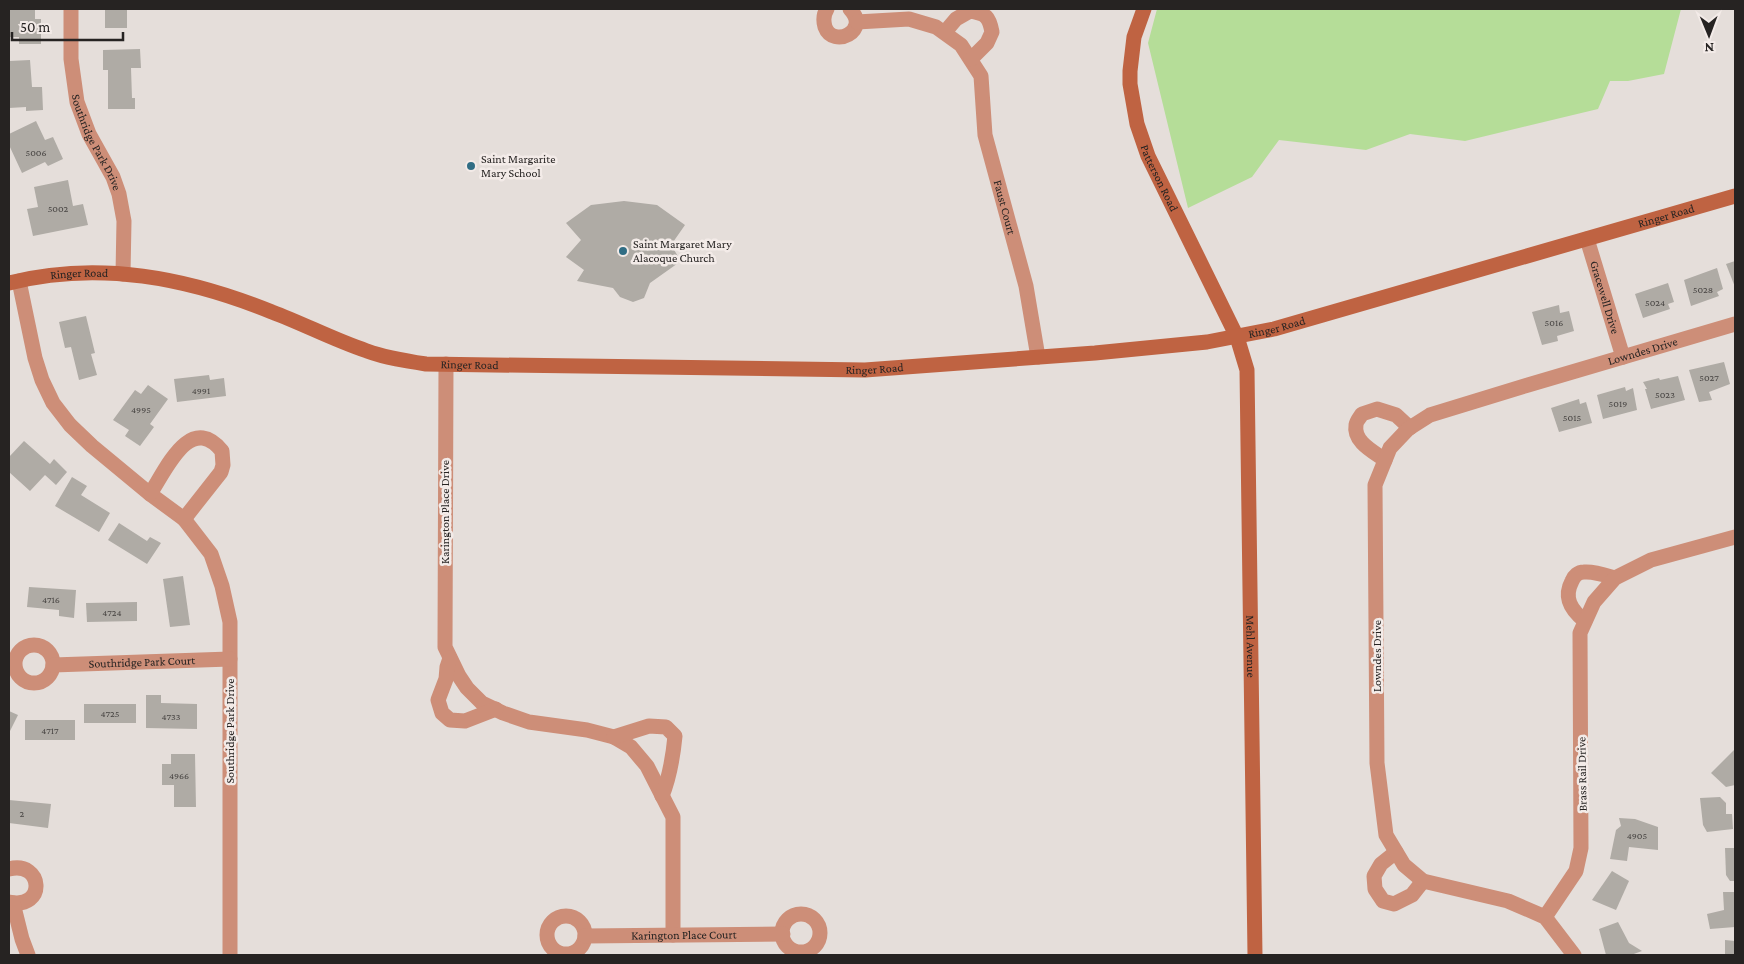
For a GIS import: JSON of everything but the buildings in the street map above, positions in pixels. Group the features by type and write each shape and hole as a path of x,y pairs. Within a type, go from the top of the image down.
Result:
{"street":[{"name":"Southridge Park Drive","path":"71,9 71,59 77,102 89,134 113,177 120,194 124,221 123,274"},
{"name":"Faust Court","path":"827,9 823,20 827,31 835,37 845,37 854,30 853,15 909,19 936,27 945,32 961,45 971,59 981,76 984,135 1026,286 1038,357"},
{"name":"Patterson Road","path":"1144,9 1134,37 1130,71 1130,84 1137,124 1152,164 1237,337"},
{"path":"945,32 956,19 970,11 982,13 990,20 992,32 987,43 971,59"},
{"name":"Ringer Road","path":"14,282 51,275 78,274 123,274 174,280 226,294 367,351 426,364 860,370 1038,357 1197,343 1237,337 1274,329 1735,196"},
{"name":"Gracewell Drive","path":"1588,239 1623,357"},
{"name":"Southridge Park Drive","path":"14,282 34,358 53,403 70,425 92,446 150,494 184,519 211,554 222,586 230,622 230,955"},
{"name":"Lowndes Drive","path":"1574,955 1545,917 1508,901 1423,881 1404,865 1386,835 1377,763 1375,485 1390,448 1410,428 1430,415 1735,324"},
{"name":"Mehl Avenue","path":"1237,337 1247,370 1254,955"},
{"name":"Karington Place Drive","path":"446,364 445,648 458,676 467,688 482,702 496,710 529,722 587,730 614,737 632,747 647,766 673,817 673,935"},
{"path":"1385,460 1364,446 1358,436 1356,425 1362,414 1377,409 1396,415 1410,428"},
{"path":"150,494 179,450 191,438 200,437 210,440 222,451 224,466 184,519"},
{"name":"Brass Rail Drive","path":"1545,917 1576,871 1581,848 1580,633 1594,602 1615,578 1651,560 1735,536"},
{"path":"1585,621 1572,609 1567,598 1568,589 1574,576 1582,572 1601,573 1615,578"},
{"name":"Karington Place Drive","path":"450,658 446,679 438,700 442,713 450,720 465,721 496,710"},
{"name":"Southridge Park Court","path":"53,665 230,659"},
{"path":"614,737 649,726 666,727 675,736 669,777 662,796"},
{"path":"1396,852 1382,864 1374,876 1375,889 1383,901 1394,904 1412,895 1423,881"},
{"path":"9,869 18,867 26,869 32,874 36,882 35,892 27,902 11,903 28,955"},
{"name":"Karington Place Court","path":"584,936 782,934"}],"green space":[{"path":"1157,9 1681,9 1664,74 1628,81 1610,81 1598,109 1465,141 1410,134 1366,150 1279,140 1252,177 1188,208 1148,43"}],"place":[{"name":"Saint Margarite Mary School","path":"471,166"},
{"name":"Saint Margaret Mary Alacoque Church","path":"623,251"}]}
